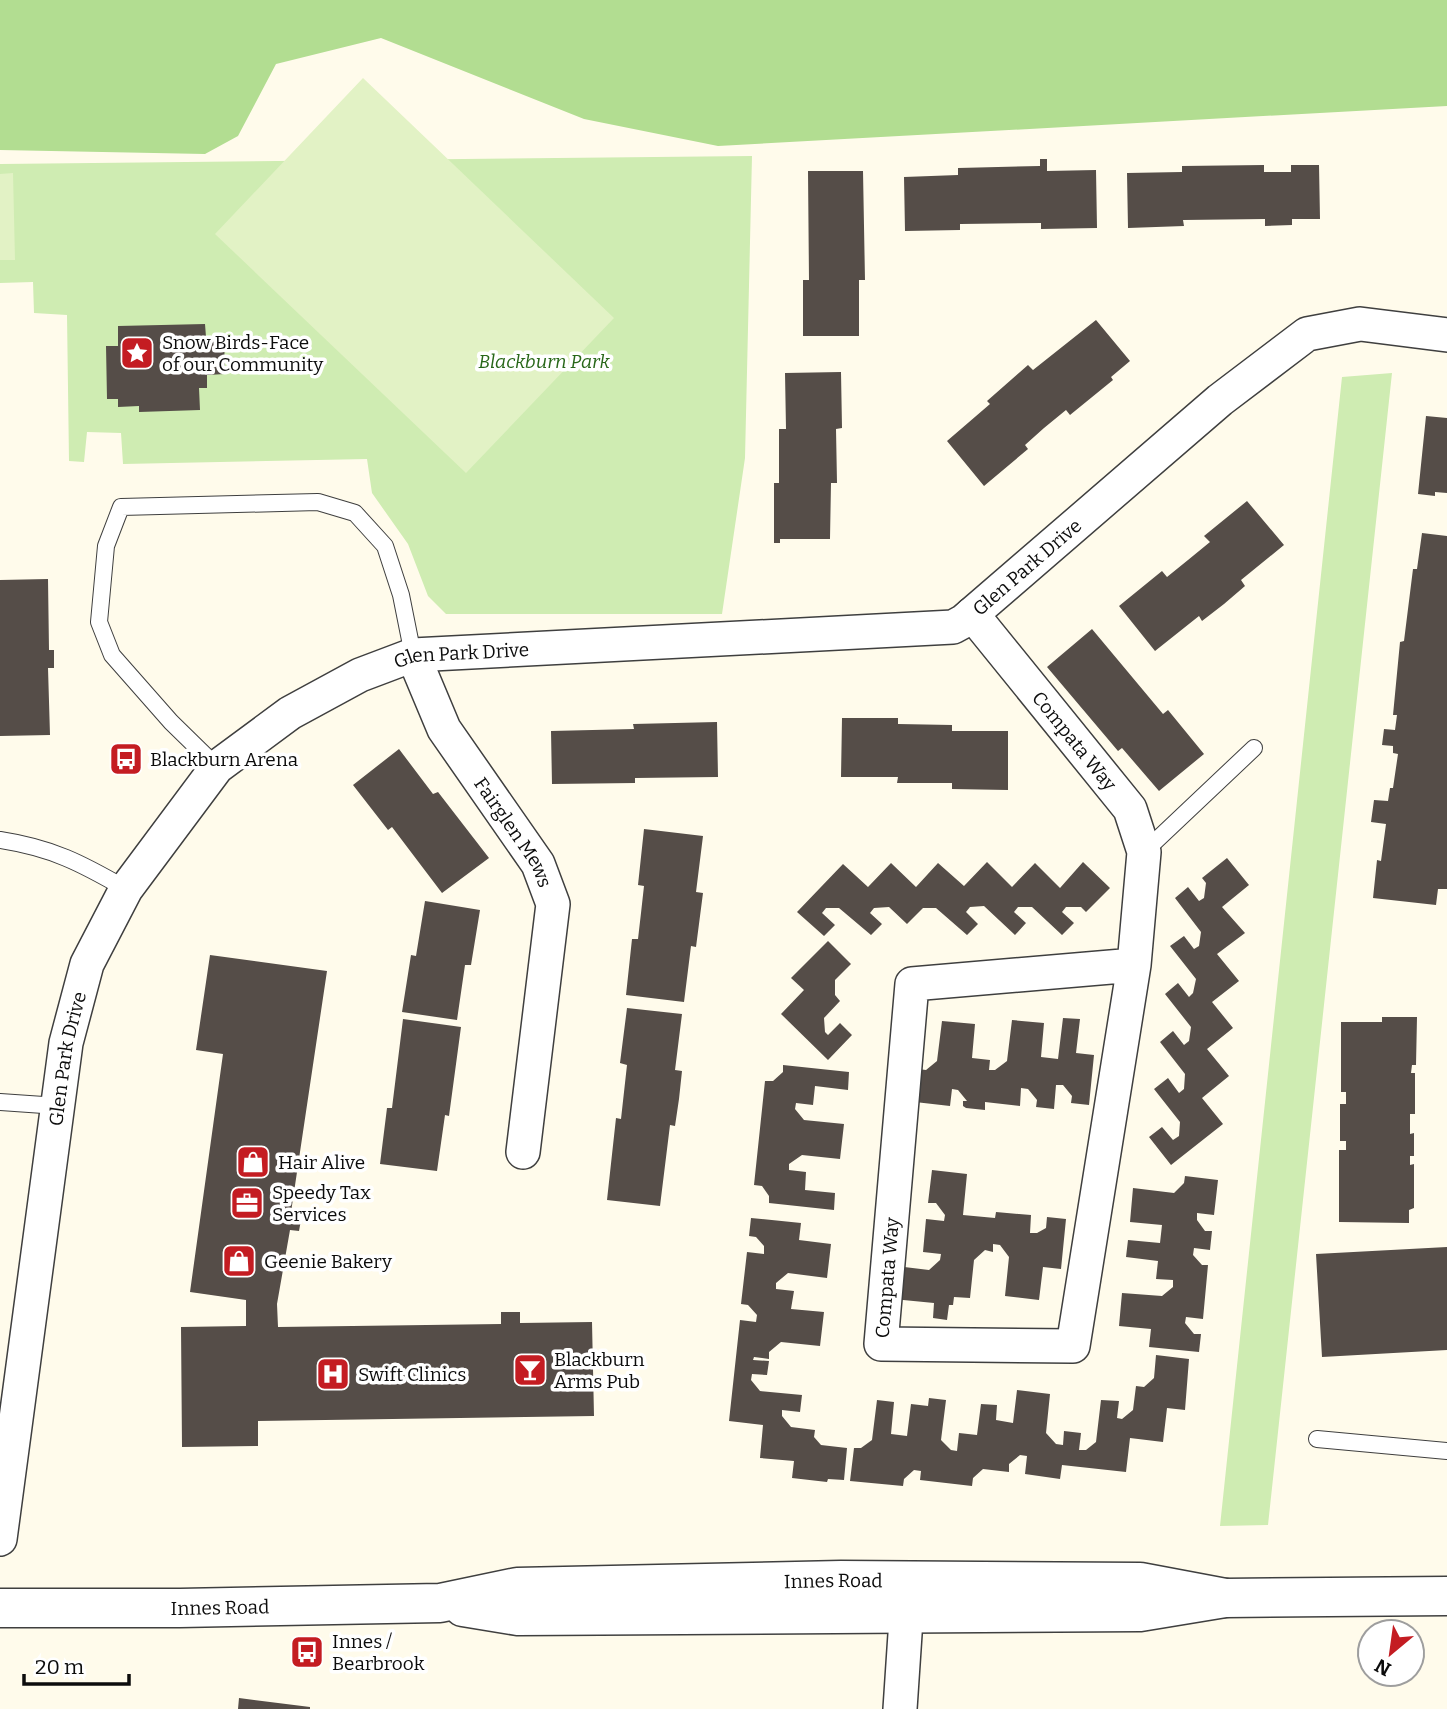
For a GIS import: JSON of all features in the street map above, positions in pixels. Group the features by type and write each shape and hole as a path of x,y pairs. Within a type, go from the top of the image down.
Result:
{"street":[{"name":"Glen Park Drive","path":"0,1539 66,1043 87,964 126,889 217,767 290,713 360,675 413,655 953,627 972,614 1220,400 1307,334 1360,324 1447,335"},
{"name":"Compata Way","path":"972,614 1130,809 1144,852 1133,965 1073,1346 881,1344 912,984 1133,965"},
{"name":"Fairglen Mews","path":"413,655 444,729 538,864 553,904 523,1152"},
{"name":"Innes Road","path":"0,1608 440,1604 518,1616 908,1597 1140,1612 1225,1598 1447,1596"},
{"path":"900,1709 908,1597"}],"lane":[{"path":"217,767 171,722 112,655 99,622 106,546 121,507 318,502 355,513 385,545 401,595 413,655"},
{"path":"1144,852 1254,748"},
{"path":"0,840 24,844 80,862 126,889"},
{"path":"0,1102 58,1106"},
{"path":"1317,1439 1447,1451"}],"green space":[{"path":"0,0 1447,0 1447,106 718,146 584,119 381,38 276,64 238,136 205,154 0,150"},
{"path":"363,78 614,318 466,473 215,234"},
{"name":"Blackburn Park","path":"752,156 745,458 722,614 446,614 428,596 408,544 372,493 367,459 123,464 121,433 87,432 84,462 69,461 67,315 34,313 33,282 0,283 0,164"},
{"path":"13,173 15,260 0,260 0,174"},
{"path":"1392,373 1268,1525 1220,1526 1342,377"}],"building":[{"path":"1040,159 1047,159 1047,171 1096,170 1097,228 1041,229 1041,223 960,224 960,230 905,231 904,177 958,175 958,168 1040,166"},
{"path":"1264,165 1264,172 1291,172 1291,165 1319,165 1320,219 1292,219 1292,225 1265,226 1265,219 1183,220 1184,226 1128,228 1127,173 1182,172 1182,166"},
{"path":"808,171 863,171 865,280 859,280 859,336 803,336 803,280 809,280"},
{"path":"1096,320 1130,361 1111,377 1113,380 1070,415 1066,410 1044,428 1025,445 1028,449 984,486 947,441 990,404 987,401 1028,365 1033,370"},
{"path":"205,324 206,337 224,337 225,374 207,375 207,388 199,388 200,410 139,412 139,406 118,407 118,399 107,399 106,346 118,346 118,326"},
{"path":"841,372 842,428 836,429 837,483 831,483 830,539 780,539 780,543 774,543 774,483 779,483 779,429 786,429 785,373"},
{"path":"1426,416 1447,418 1447,493 1435,492 1435,496 1418,494"},
{"path":"1247,501 1284,545 1241,580 1245,586 1224,604 1202,621 1199,616 1155,651 1119,606 1162,571 1167,577 1210,542 1204,536"},
{"path":"1422,533 1447,536 1447,889 1438,889 1436,905 1373,898 1377,860 1381,861 1386,824 1371,822 1374,800 1388,801 1390,788 1393,788 1398,754 1393,753 1393,746 1382,745 1384,729 1395,730 1397,715 1393,715 1400,642 1404,641 1413,569 1417,569"},
{"path":"48,579 49,650 54,650 54,668 48,668 50,735 0,736 0,580"},
{"path":"1092,629 1163,714 1168,710 1204,754 1159,791 1122,748 1118,751 1047,667"},
{"path":"842,718 898,718 898,724 952,725 952,731 1008,731 1008,790 952,789 952,783 897,783 898,777 841,777"},
{"path":"717,722 718,777 635,778 635,783 552,784 551,731 634,729 633,724"},
{"path":"399,749 433,794 438,792 489,858 442,893 392,827 388,830 353,785"},
{"path":"644,829 703,836 696,892 703,893 696,947 691,946 684,1002 626,995 632,939 638,939 644,886 638,885"},
{"path":"1227,858 1249,885 1222,907 1245,933 1217,954 1239,981 1212,1002 1233,1028 1207,1049 1229,1076 1202,1098 1223,1124 1171,1165 1149,1137 1162,1127 1173,1140 1179,1136 1180,1122 1154,1089 1168,1078 1179,1093 1184,1089 1185,1074 1160,1042 1173,1031 1184,1045 1189,1041 1191,1027 1165,994 1178,983 1189,997 1193,993 1196,979 1170,946 1184,936 1194,949 1199,946 1201,932 1175,898 1188,887 1199,901 1204,898 1206,883 1202,878"},
{"path":"987,862 1012,887 1035,863 1060,888 1083,862 1110,888 1086,912 1081,907 1066,907 1062,912 1074,923 1062,935 1032,907 1018,907 1014,912 1026,923 1015,935 984,906 970,907 966,912 978,924 967,935 936,908 923,908 907,924 889,907 874,908 870,913 882,924 871,935 839,908 826,908 822,913 835,925 824,936 797,912 843,864 868,887 891,863 916,887 938,863 964,886"},
{"path":"425,901 480,910 471,965 465,965 457,1020 402,1012 411,955 416,956"},
{"path":"828,941 851,964 835,980 835,995 840,1001 824,1018 825,1032 828,1035 840,1023 852,1035 828,1060 781,1014 804,990 791,978"},
{"path":"210,955 327,971 290,1219 301,1220 299,1231 290,1230 277,1304 278,1327 501,1324 501,1312 520,1312 520,1323 592,1322 594,1416 258,1421 258,1446 182,1447 181,1327 246,1326 246,1300 190,1292 223,1054 196,1050"},
{"path":"627,1008 682,1014 675,1070 682,1071 679,1099 675,1126 670,1125 660,1206 607,1200 616,1118 621,1119 627,1065 620,1063"},
{"path":"1382,1017 1417,1017 1416,1065 1412,1065 1411,1073 1415,1073 1415,1114 1410,1114 1410,1134 1414,1133 1414,1156 1410,1156 1410,1165 1414,1164 1414,1208 1409,1210 1409,1223 1339,1222 1339,1150 1346,1150 1346,1141 1340,1141 1340,1104 1346,1104 1346,1092 1341,1092 1341,1022 1382,1022"},
{"path":"1063,1018 1080,1019 1076,1053 1094,1055 1089,1105 1071,1103 1072,1096 1063,1085 1056,1085 1054,1109 1036,1107 1037,1100 1028,1089 1021,1088 1020,1106 985,1102 985,1110 966,1108 963,1101 967,1101 958,1090 952,1089 950,1106 915,1102 918,1069 926,1070 937,1061 942,1021 975,1024 972,1058 990,1060 989,1070 995,1070 1007,1061 1012,1020 1044,1023 1041,1057 1058,1059"},
{"path":"403,1019 461,1027 449,1116 445,1115 437,1171 380,1164 387,1108 392,1108"},
{"path":"783,1065 849,1072 848,1090 815,1086 813,1105 796,1103 795,1109 804,1120 844,1124 840,1159 802,1155 789,1164 789,1170 806,1172 805,1190 835,1193 834,1210 769,1203 769,1196 762,1186 754,1185 765,1081 773,1081 783,1072"},
{"path":"932,1170 967,1174 963,1215 995,1218 996,1212 1031,1215 1030,1233 1046,1228 1047,1217 1066,1219 1061,1269 1043,1267 1039,1300 1005,1296 1009,1257 1000,1245 993,1244 993,1252 985,1250 974,1260 970,1298 954,1297 953,1305 949,1305 947,1320 933,1318 934,1303 893,1299 896,1266 929,1270 940,1260 941,1254 923,1252 926,1219 944,1221 945,1215 936,1203 928,1203"},
{"path":"1185,1176 1218,1180 1214,1215 1197,1213 1197,1220 1205,1231 1212,1231 1210,1250 1194,1248 1193,1255 1202,1265 1208,1265 1203,1319 1186,1317 1185,1323 1194,1334 1201,1334 1199,1352 1149,1347 1151,1329 1119,1326 1122,1293 1162,1296 1173,1287 1173,1280 1156,1279 1158,1261 1126,1257 1128,1240 1160,1243 1162,1225 1130,1222 1133,1188 1174,1193 1184,1183"},
{"path":"751,1218 801,1223 799,1240 831,1244 827,1278 788,1273 776,1283 776,1289 794,1291 791,1309 824,1312 820,1346 781,1342 769,1352 769,1359 754,1357 753,1360 769,1361 767,1375 752,1374 751,1380 760,1391 802,1395 800,1412 782,1410 782,1416 791,1427 815,1430 814,1437 821,1445 847,1448 844,1480 828,1479 827,1482 792,1478 794,1461 760,1458 763,1425 729,1421 740,1320 756,1322 757,1315 748,1305 741,1304 747,1252 764,1254 764,1246 756,1237 749,1236"},
{"path":"1447,1247 1447,1350 1322,1357 1316,1254"},
{"path":"1156,1355 1189,1359 1185,1410 1167,1408 1163,1442 1130,1438 1126,1472 1062,1465 1060,1479 1025,1474 1027,1456 1020,1455 1009,1464 1009,1472 983,1469 973,1478 972,1486 920,1480 921,1471 914,1470 904,1479 903,1486 850,1481 854,1448 861,1448 872,1440 877,1400 894,1402 891,1434 907,1436 911,1404 928,1406 929,1398 946,1400 941,1440 951,1450 957,1451 959,1433 977,1435 981,1404 997,1405 996,1420 1013,1423 1017,1390 1050,1394 1046,1433 1056,1444 1063,1445 1064,1431 1081,1433 1079,1450 1086,1450 1096,1442 1101,1400 1119,1401 1117,1418 1122,1419 1133,1410 1136,1386 1144,1387 1154,1378"},
{"path":"239,1698 310,1707 310,1709 238,1709"}],"place":[{"name":"Snow Birds-Face of our Community","path":"137,353"},
{"name":"Blackburn Arena","path":"126,759"},
{"name":"Hair Alive","path":"253,1162"},
{"name":"Speedy Tax Services","path":"247,1203"},
{"name":"Geenie Bakery","path":"239,1261"},
{"name":"Blackburn Arms Pub","path":"530,1370"},
{"name":"Swift Clinics","path":"333,1374"},
{"name":"Innes / Bearbrook","path":"307,1652"}]}
